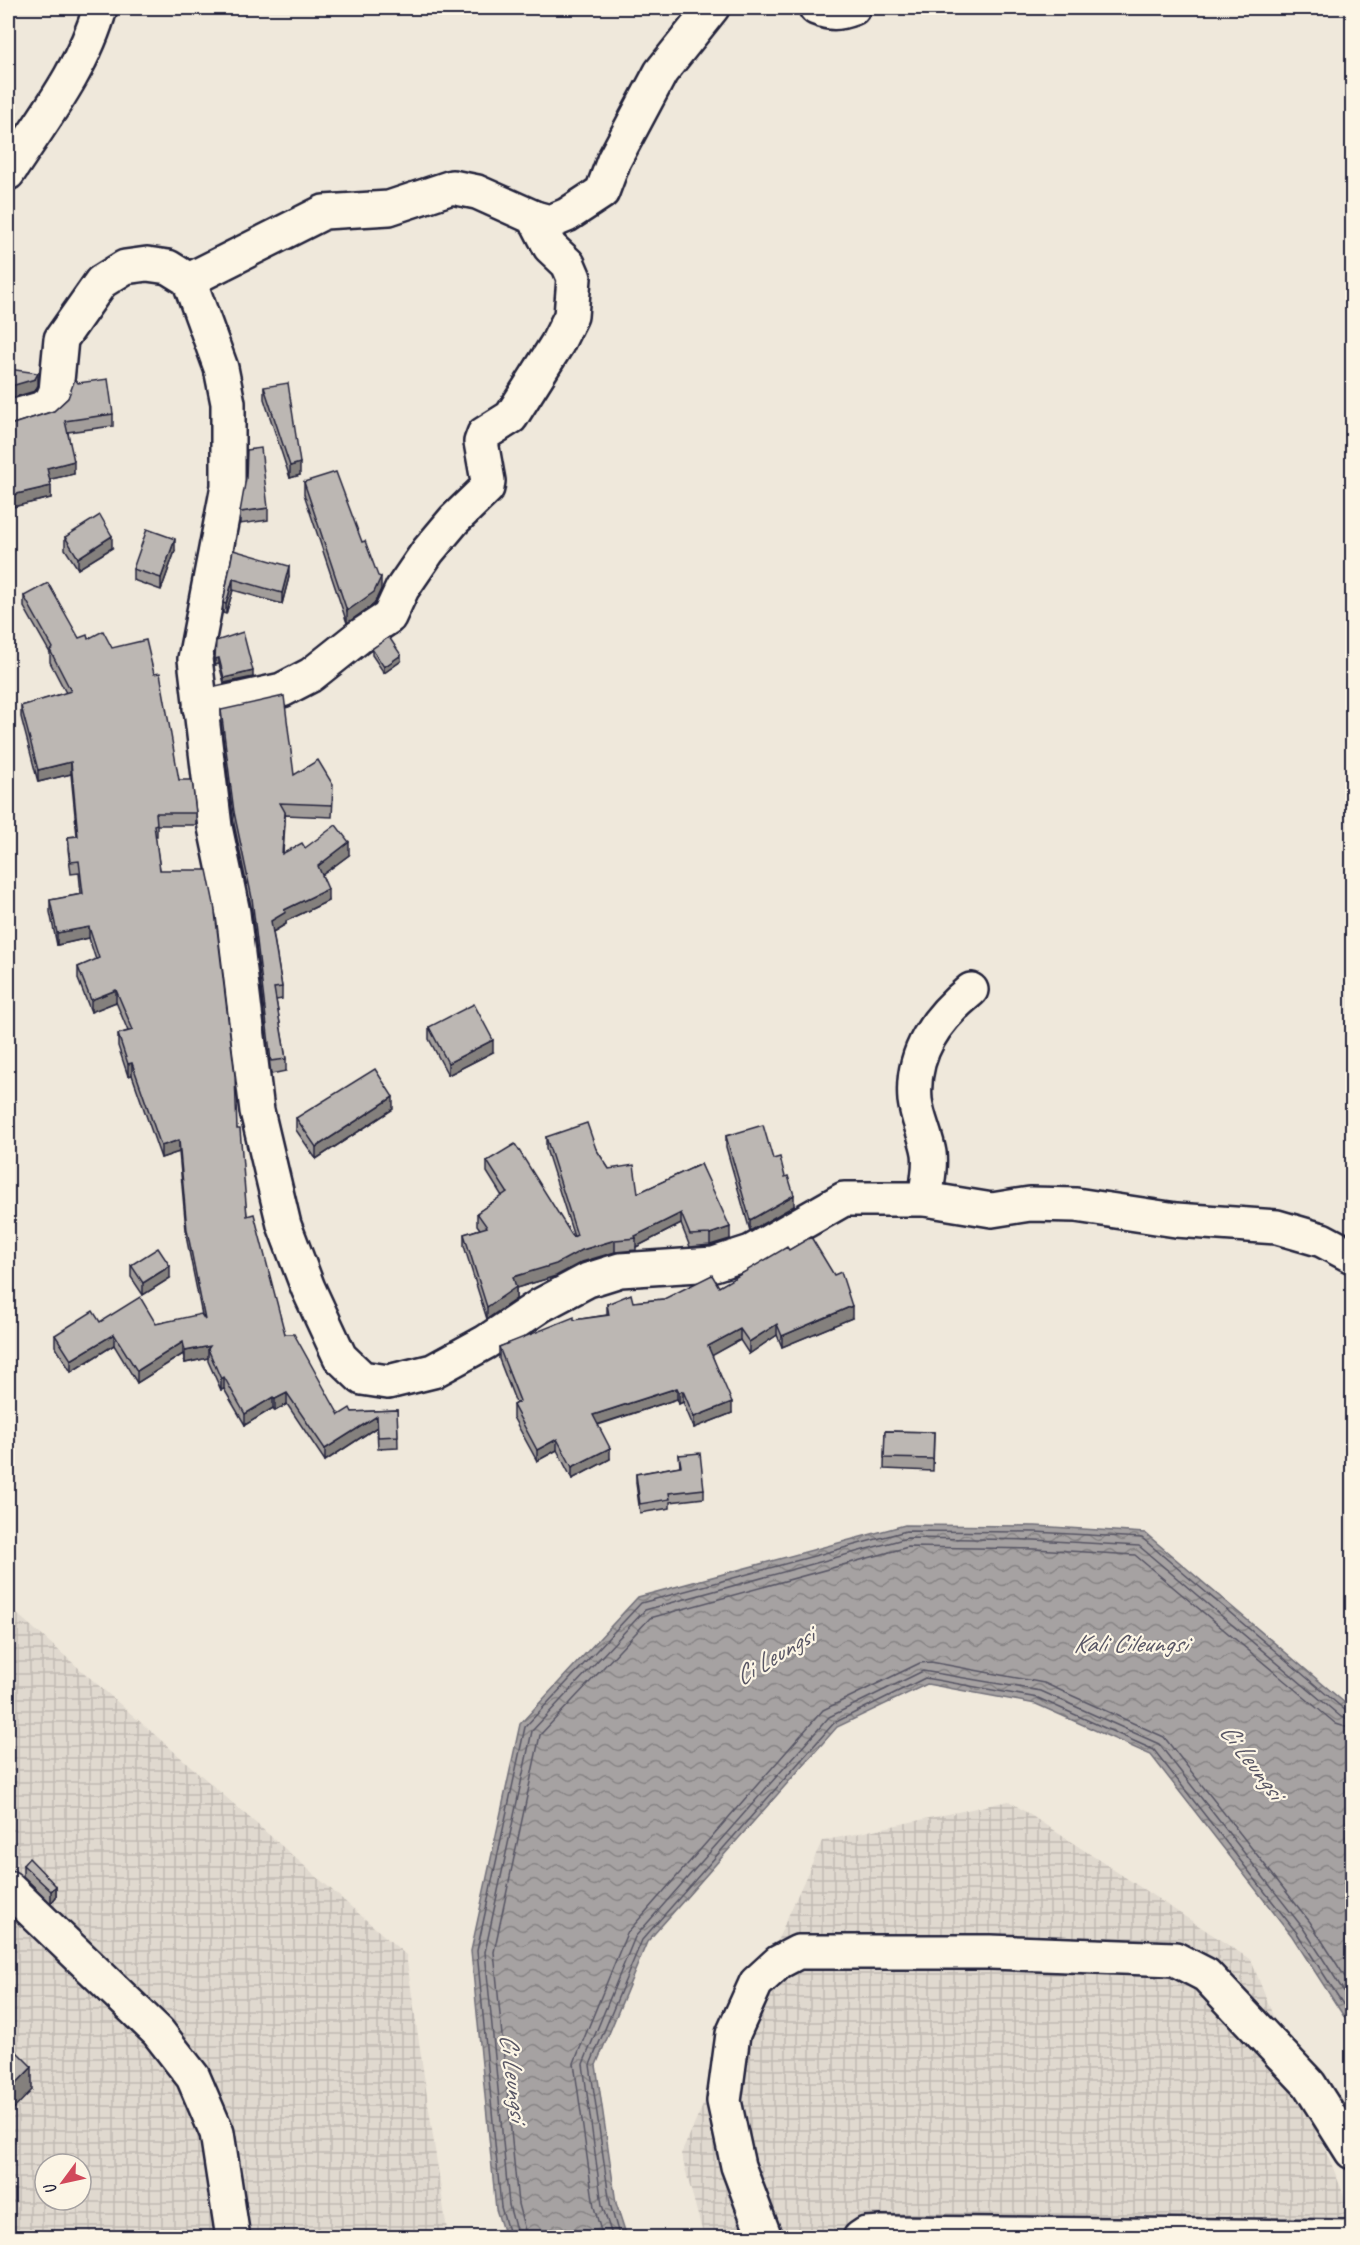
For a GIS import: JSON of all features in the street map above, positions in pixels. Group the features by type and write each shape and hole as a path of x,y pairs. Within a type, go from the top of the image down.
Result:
{"street":[{"path":"8,173 62,90 95,26 100,8"},
{"path":"189,280 324,212 389,208 452,187 477,192 535,218 550,222 558,219 591,201 602,192 614,160 661,72 712,8"},
{"path":"816,8 830,14 839,14 853,8"},
{"path":"200,708 282,690 311,675 360,636 389,617 402,589 428,552 454,520 487,488 488,481 481,442 484,434 511,417 557,344 571,316 574,278 568,264 550,247 535,218"},
{"path":"8,418 43,408 51,402 56,391 61,339 101,282 126,267 147,264 168,267 189,280 221,368 228,402 228,486 196,651 200,708 215,827 233,913 257,1111 284,1225 308,1288 340,1358 362,1378 388,1382 433,1371 486,1342 541,1305 588,1280 620,1269 714,1264 752,1252 844,1199 925,1199 992,1210 1030,1204 1076,1205 1176,1220 1277,1227 1322,1240 1353,1256"},
{"path":"925,1199 929,1164 915,1097 918,1070 926,1041 935,1024 947,1010 971,990"},
{"path":"8,1888 158,2032 193,2077 217,2133 233,2238"},
{"path":"765,2238 738,2166 724,2101 733,2034 756,1983 779,1962 798,1952 990,1952 1175,1959 1206,1975 1309,2084 1353,2152"},
{"path":"860,2238 866,2234 882,2233 1353,2237"}],"shaded area":[{"path":"8,1606 406,1955 448,2237 8,2237"},
{"path":"1009,1801 1251,1960 1352,2216 1352,2237 704,2237 681,2154 822,1841"}],"water":[{"path":"905,1525 1036,1526 1145,1533 1352,1709 1352,2029 1292,1936 1151,1755 1036,1704 927,1684 837,1727 647,1942 596,2065 616,2203 627,2237 505,2237 496,2209 471,1951 520,1724 638,1597"}],"building":[{"path":"8,369 38,373 35,379 8,387"},
{"path":"75,379 78,383 108,379 113,414 65,421 74,461 47,468 51,486 8,496 8,424 54,411 68,398"},
{"path":"288,383 300,463 290,466 264,387"},
{"path":"261,448 268,508 240,512 246,478 247,450"},
{"path":"336,472 362,542 365,541 378,576 381,577 374,592 347,611 304,482"},
{"path":"100,515 112,536 78,558 65,537"},
{"path":"147,529 175,539 161,578 133,569"},
{"path":"233,550 289,566 282,593 233,579 226,604 223,603"},
{"path":"48,583 79,638 87,635 88,639 103,631 112,648 146,640 154,674 160,673 179,780 192,780 196,813 156,813 157,824 154,825 160,870 207,870 214,904 235,1076 237,1129 240,1129 247,1216 254,1214 285,1334 294,1334 339,1415 350,1408 352,1412 397,1410 398,1436 378,1437 377,1416 325,1449 287,1393 275,1399 273,1397 245,1414 224,1377 221,1379 208,1349 210,1346 185,1351 183,1342 137,1371 114,1334 71,1360 55,1335 93,1311 100,1322 140,1297 156,1324 201,1314 205,1320 187,1230 179,1140 161,1146 132,1063 128,1064 118,1034 133,1030 116,990 91,1000 78,967 99,958 89,927 57,933 50,900 83,894 79,861 71,862 68,837 78,836 71,762 38,770 21,706 71,691 50,650 53,648 24,596"},
{"path":"243,632 253,671 224,678 219,658 215,659 216,641"},
{"path":"389,637 401,655 384,667 372,649"},
{"path":"284,696 294,775 318,760 333,785 332,805 280,803 285,812 282,854 302,843 305,848 336,825 349,842 318,866 328,889 284,910 286,912 271,921 282,987 274,988 286,1059 271,1061 252,898 234,812 221,710"},
{"path":"474,1004 493,1040 448,1063 429,1027"},
{"path":"375,1069 393,1097 316,1147 296,1118"},
{"path":"587,1123 596,1149 609,1169 634,1165 638,1193 701,1164 730,1227 710,1234 690,1235 681,1213 635,1236 636,1238 615,1240 582,1250 556,1264 513,1277 516,1287 487,1307 464,1234 487,1227 477,1213 507,1192 487,1161 515,1144 573,1237 577,1235 546,1137"},
{"path":"763,1125 773,1159 780,1157 785,1177 788,1176 794,1195 750,1220 726,1136"},
{"path":"811,1237 834,1275 841,1272 852,1306 782,1336 777,1324 749,1342 740,1329 708,1346 732,1402 694,1417 683,1391 679,1392 677,1388 593,1415 610,1448 572,1467 557,1439 537,1450 513,1405 520,1401 499,1347 574,1317 574,1320 609,1315 607,1304 631,1294 633,1302 664,1299 712,1275 719,1287 787,1247 789,1250"},
{"path":"158,1248 170,1266 143,1283 131,1265"},
{"path":"885,1431 934,1432 933,1459 884,1458"},
{"path":"700,1453 704,1489 669,1493 670,1499 640,1504 636,1474 681,1466 679,1455"},
{"path":"29,1858 56,1886 51,1891 23,1865"},
{"path":"8,2043 32,2067 8,2092"}],"water label":[{"name":"Kali Cileungsi","path":"1130,1643"},
{"name":"Ci Leungsi","path":"774,1656"},
{"name":"Ci Leungsi","path":"1252,1761"},
{"name":"Ci Leungsi","path":"514,2077"}]}
